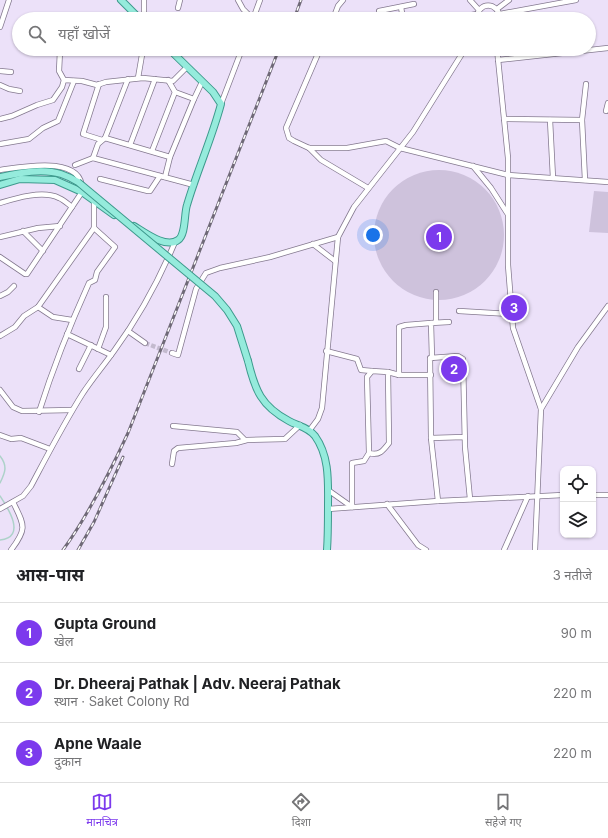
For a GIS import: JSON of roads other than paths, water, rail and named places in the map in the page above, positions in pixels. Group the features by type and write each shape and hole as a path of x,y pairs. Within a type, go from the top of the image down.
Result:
{"main road":[{"path":"121,0 133,12"},
{"path":"0,184 20,179 55,180 82,192 112,214 161,242 170,243 178,240 183,234 186,207 221,104 213,92 176,56"},
{"path":"0,178 14,174 50,172 61,174 78,182 215,296 227,310 237,326 258,393 271,410 289,421 309,430 322,448 327,468 328,550"}],"street":[{"path":"0,27 9,0"},
{"path":"144,0 144,12"},
{"path":"178,8 180,0"},
{"path":"238,0 247,12"},
{"path":"256,12 260,0"},
{"path":"336,12 343,0"},
{"path":"470,0 475,12"},
{"path":"497,9 509,0"},
{"path":"522,12 576,0"},
{"path":"480,12 487,3 497,9 498,12"},
{"path":"379,11 414,4"},
{"path":"401,6 402,12"},
{"path":"0,7 6,8"},
{"path":"596,49 608,48"},
{"path":"0,119 12,116 53,100 62,87 64,80 59,71 60,56"},
{"path":"138,78 142,56"},
{"path":"221,104 239,56"},
{"path":"317,56 286,128 290,138 294,142 309,148 347,148 389,141 400,148 508,175 608,182"},
{"path":"309,430 318,419 322,408 326,351 338,237 354,207 412,132 461,56"},
{"path":"498,56 508,158 508,265 513,328 541,409 535,550"},
{"path":"498,60 535,56"},
{"path":"64,80 82,81 97,85 106,82 138,78 173,81 187,67"},
{"path":"0,71 12,72"},
{"path":"130,145 155,79"},
{"path":"93,158 98,144 104,139 128,80"},
{"path":"168,80 175,92 194,99"},
{"path":"0,144 29,139 43,128 58,121 74,81"},
{"path":"165,177 170,157 202,82"},
{"path":"100,84 83,134 130,145 170,157"},
{"path":"584,180 582,120 586,84"},
{"path":"0,85 8,89 20,91"},
{"path":"152,151 175,92"},
{"path":"606,111 608,103"},
{"path":"504,119 582,120"},
{"path":"550,120 553,178"},
{"path":"309,148 321,160 368,188"},
{"path":"75,165 93,158 194,185"},
{"path":"0,170 37,165 65,168 79,177 82,187 82,192 27,274 0,257"},
{"path":"473,166 491,188 508,214"},
{"path":"100,179 150,191 160,176"},
{"path":"0,203 17,198 43,195 58,197 72,207"},
{"path":"0,336 15,327 22,318 38,307 94,228 94,200"},
{"path":"0,237 38,228 60,226"},
{"path":"39,412 49,379 72,320 89,283 95,280 97,272 115,247 94,228"},
{"path":"24,231 43,251"},
{"path":"172,353 178,355 196,289 206,273 220,268 270,257 338,237"},
{"path":"1,509 23,496 31,486 72,410 84,391 128,332 143,307 165,266 175,242"},
{"path":"313,244 335,261"},
{"path":"0,296 8,292 14,286"},
{"path":"436,292 432,358 430,358 431,438 438,501"},
{"path":"98,349 106,327 106,297"},
{"path":"541,409 578,347 608,306"},
{"path":"38,307 53,317 72,320"},
{"path":"459,311 512,314"},
{"path":"399,375 399,327 434,322 449,322"},
{"path":"128,332 145,343"},
{"path":"67,334 111,355"},
{"path":"79,369 91,345"},
{"path":"326,351 357,359 361,370 388,372 399,375 431,375"},
{"path":"432,358 458,356 463,360 464,437 470,499"},
{"path":"352,507 352,463 364,461 368,454 367,377 372,371"},
{"path":"368,454 374,455 382,452 389,443 388,372"},
{"path":"0,390 14,407 22,411 39,412 72,410"},
{"path":"172,464 174,451 178,448 236,443 245,440 285,439 300,425"},
{"path":"173,426 237,432 245,440"},
{"path":"0,436 20,438 50,449"},
{"path":"431,438 464,437"},
{"path":"328,490 352,507"},
{"path":"328,509 470,499 560,495"},
{"path":"596,495 608,495"},
{"path":"504,550 528,496"},
{"path":"11,503 23,523 21,537 11,550"},
{"path":"387,504 418,545 425,550"}],"waterway":[{"path":"0,456 5,466 0,483"},
{"path":"0,496 11,514 14,528 13,534 8,538 0,540"}],"tunnel":[{"path":"145,343 172,353"}],"railway":[{"path":"297,12 301,0"},
{"path":"63,550 98,493 128,433 276,56"},
{"path":"78,550 94,522 123,457"}],"place":[{"name":"Gupta Ground","path":"439,237"},
{"name":"Apne Waale","path":"514,308"},
{"name":"Dr. Dheeraj Pathak | Adv. Neeraj Pathak","path":"454,369"}]}
